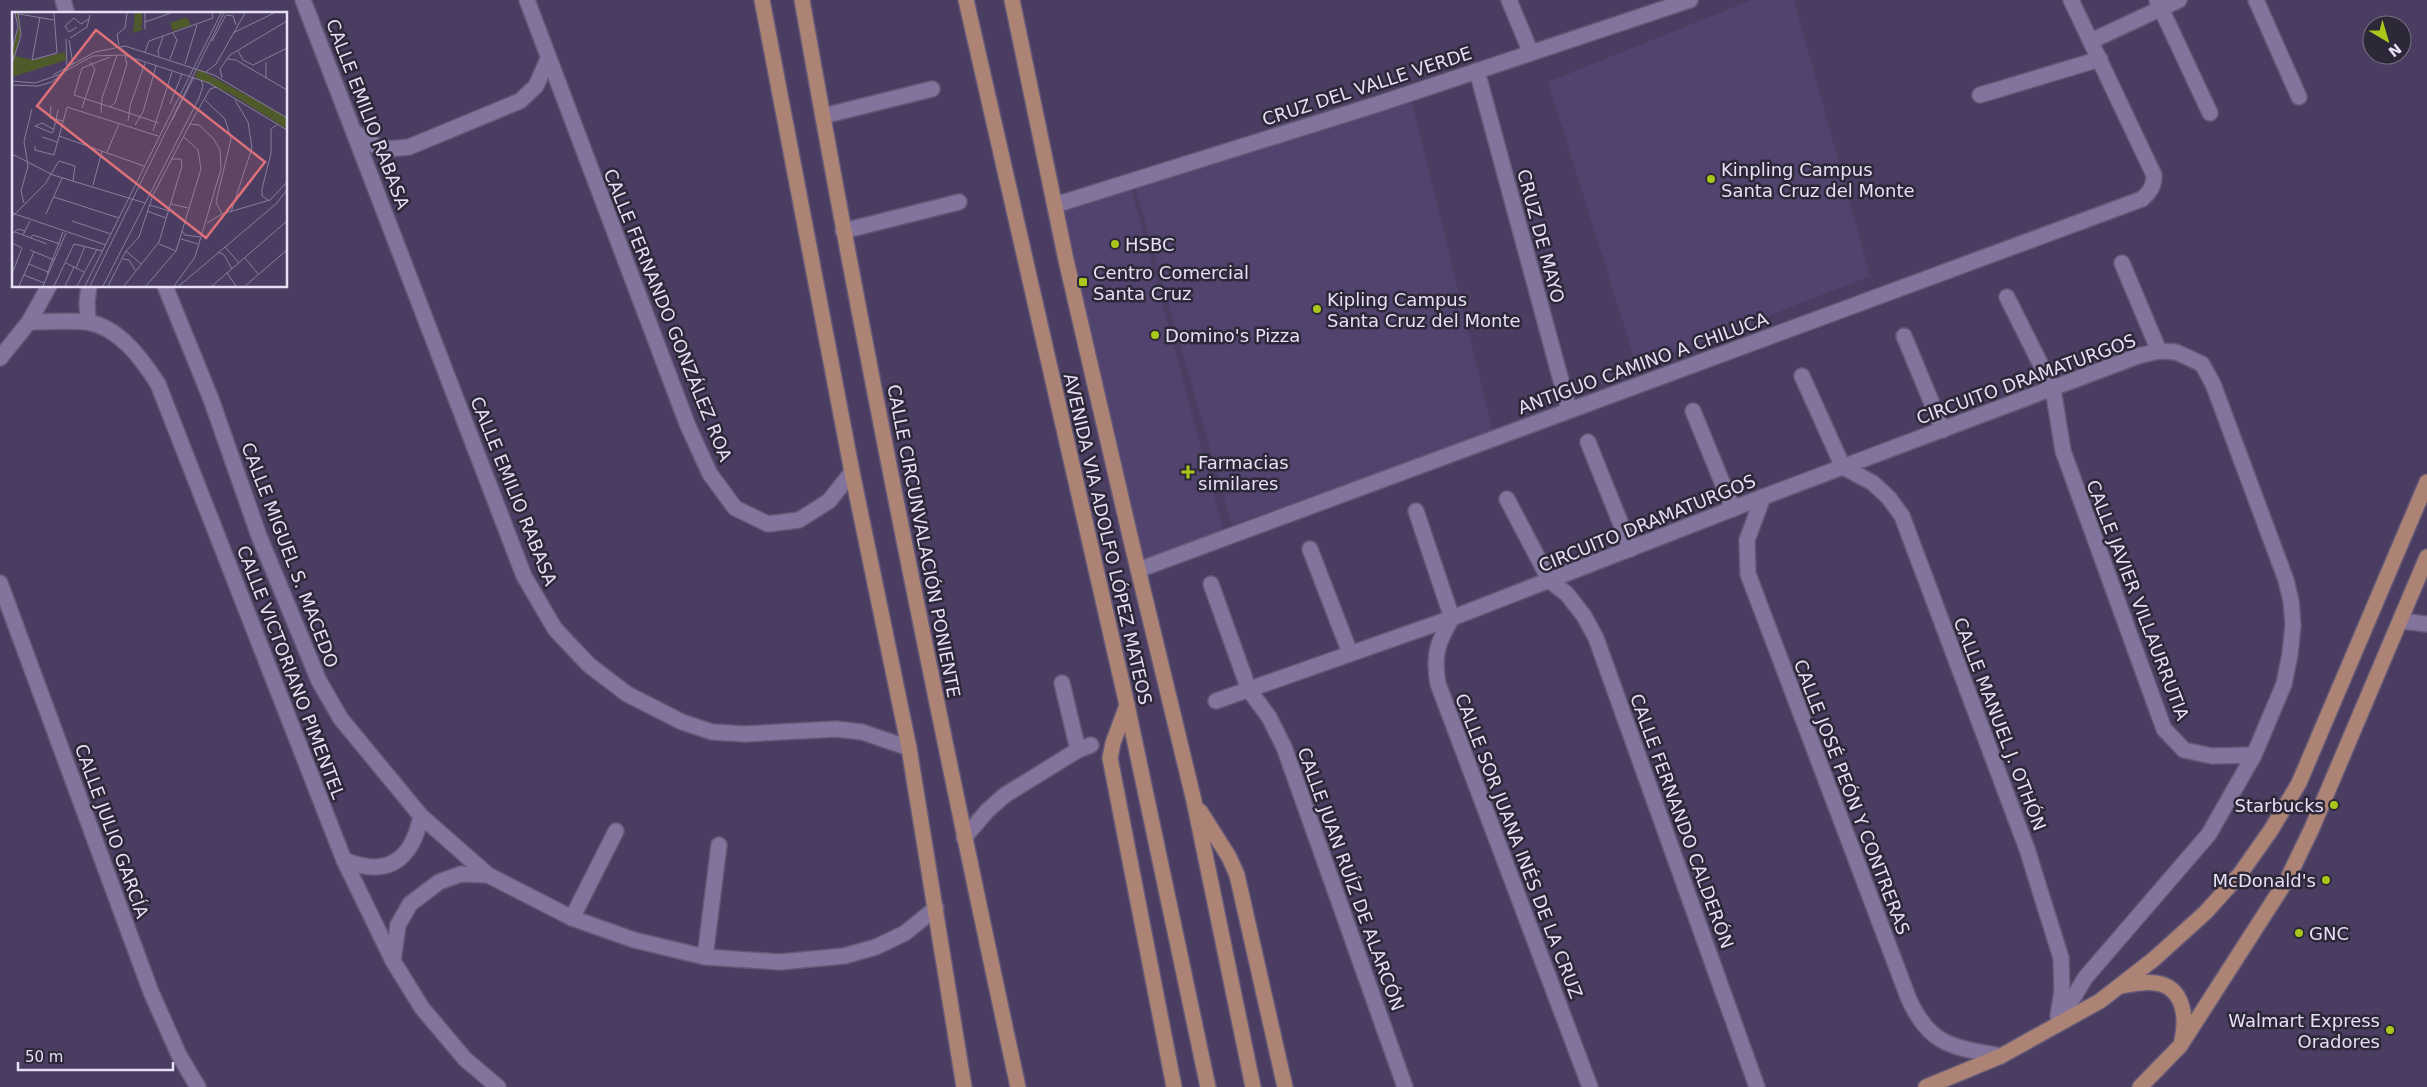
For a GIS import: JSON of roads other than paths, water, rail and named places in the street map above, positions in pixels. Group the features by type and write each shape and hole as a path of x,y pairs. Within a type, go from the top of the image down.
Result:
{"main road":[{"path":"762,0 852,472 910,748 964,1087"},
{"name":"CALLE CIRCUNVALACIÓN PONIENTE","path":"803,0 843,230 964,838 1018,1087"},
{"name":"AVENIDA VIA ADOLFO LÓPEZ MATEOS","path":"966,0 1128,705 1208,1087"},
{"name":"AVENIDA VIA ADOLFO LÓPEZ MATEOS","path":"1012,0 1055,206 1138,570 1194,801 1253,1087"},
{"path":"1926,1087 2001,1056 2100,1001 2206,912 2240,874 2276,822 2299,783 2427,482"},
{"path":"2140,1087 2180,1046 2288,878 2427,559"},
{"path":"1128,705 1113,743 1110,758 1174,1087"},
{"path":"1194,801 1229,857 1237,875 1285,1087"},
{"path":"2120,986 2157,983 2166,986 2174,993 2180,1001 2184,1012 2185,1026 2180,1046"}],"street":[{"name":"CALLE EMILIO RABASA","path":"303,0 524,576 555,629 589,665 627,694 682,722 712,732 745,734 836,729 862,732 910,748"},
{"name":"CALLE FERNANDO GONZÁLEZ ROA","path":"527,0 688,426 715,481 736,508 768,524 799,520 829,501 852,472"},
{"path":"1510,0 1531,53"},
{"name":"CRUZ DEL VALLE VERDE","path":"1055,206 1477,71 1690,0"},
{"path":"1980,95 2100,59 2072,0"},
{"path":"2091,41 2159,4 2179,0"},
{"path":"2256,0 2299,97"},
{"path":"2159,4 2210,113"},
{"path":"355,132 372,144 389,149 409,146 520,101 536,86 548,59"},
{"name":"ANTIGUO CAMINO A CHILUCA","path":"1138,570 2142,199 2149,193 2154,183 2154,175 2100,59"},
{"name":"CRUZ DE MAYO","path":"1477,71 1569,410"},
{"path":"823,116 932,89"},
{"path":"843,230 959,202"},
{"path":"2122,263 2160,351"},
{"path":"0,358 29,322 48,288"},
{"path":"88,322 89,288"},
{"name":"CALLE MIGUEL S. MACEDO","path":"166,288 212,399 259,536 319,681 341,719 422,816 488,875 572,918 634,940 705,957 780,962 844,956 876,948 906,934 936,908"},
{"name":"CALLE JAVIER VILLAURRUTIA","path":"2008,297 2053,389 2063,451 2164,730 2184,750 2212,756 2254,755"},
{"name":"CALLE VICTORIANO PIMENTEL","path":"29,322 88,322 108,330 139,355 158,384 344,860 393,961 422,1008 466,1059 498,1087"},
{"path":"1904,336 1943,430"},
{"name":"CIRCUITO DRAMATURGOS","path":"1216,701 1452,618 1733,508 2138,356 2160,351 2176,352 2202,364 2213,384 2286,580 2291,601 2293,625 2284,684 2254,755 2209,834 2085,978 2057,1025"},
{"path":"1802,376 1843,467"},
{"path":"1693,411 1733,508"},
{"path":"1588,442 1631,549"},
{"name":"CALLE MANUEL J. OTHÓN","path":"1843,467 1874,483 1889,498 1902,516 2027,849 2061,958 2062,991 2057,1025"},
{"name":"CALLE JOSÉ PEÓN Y CONTRERAS","path":"1762,497 1747,540 1748,574 1916,1016 1933,1034 1952,1047 2001,1056"},
{"path":"1507,499 1550,581"},
{"path":"1416,511 1452,618"},
{"path":"1310,549 1350,653"},
{"name":"CALLE FERNANDO CALDERÓN","path":"1550,581 1567,594 1584,616 1596,638 1758,1087"},
{"name":"CALLE JULIO GARCÍA","path":"0,583 151,992 179,1055 198,1087"},
{"name":"CALLE JUAN RUÍZ DE ALARCÓN","path":"1211,584 1249,690 1269,717 1284,748 1405,1087"},
{"name":"CALLE SOR JUANA INÉS DE LA CRUZ","path":"1452,618 1439,640 1435,663 1438,684 1590,1087"},
{"path":"2401,621 2427,624"},
{"path":"964,838 987,811 1005,795 1085,748 1062,683"},
{"path":"344,860 358,866 373,868 391,864 408,852 417,837 422,816"},
{"path":"572,918 616,830"},
{"path":"705,957 719,845"},
{"path":"393,961 398,924 410,904 439,882 461,874 488,875"}],"place":[{"name":"Kinpling Campus Santa Cruz del Monte","path":"1711,179"},
{"name":"HSBC","path":"1115,244"},
{"name":"Centro Comercial Santa Cruz","path":"1083,282"},
{"name":"Kipling Campus Santa Cruz del Monte","path":"1317,309"},
{"name":"Domino's Pizza","path":"1155,335"},
{"name":"Farmacias similares","path":"1188,472"},
{"name":"Starbucks","path":"2334,805"},
{"name":"McDonald's","path":"2326,880"},
{"name":"GNC","path":"2299,933"},
{"name":"Walmart Express Oradores","path":"2390,1030"}]}
